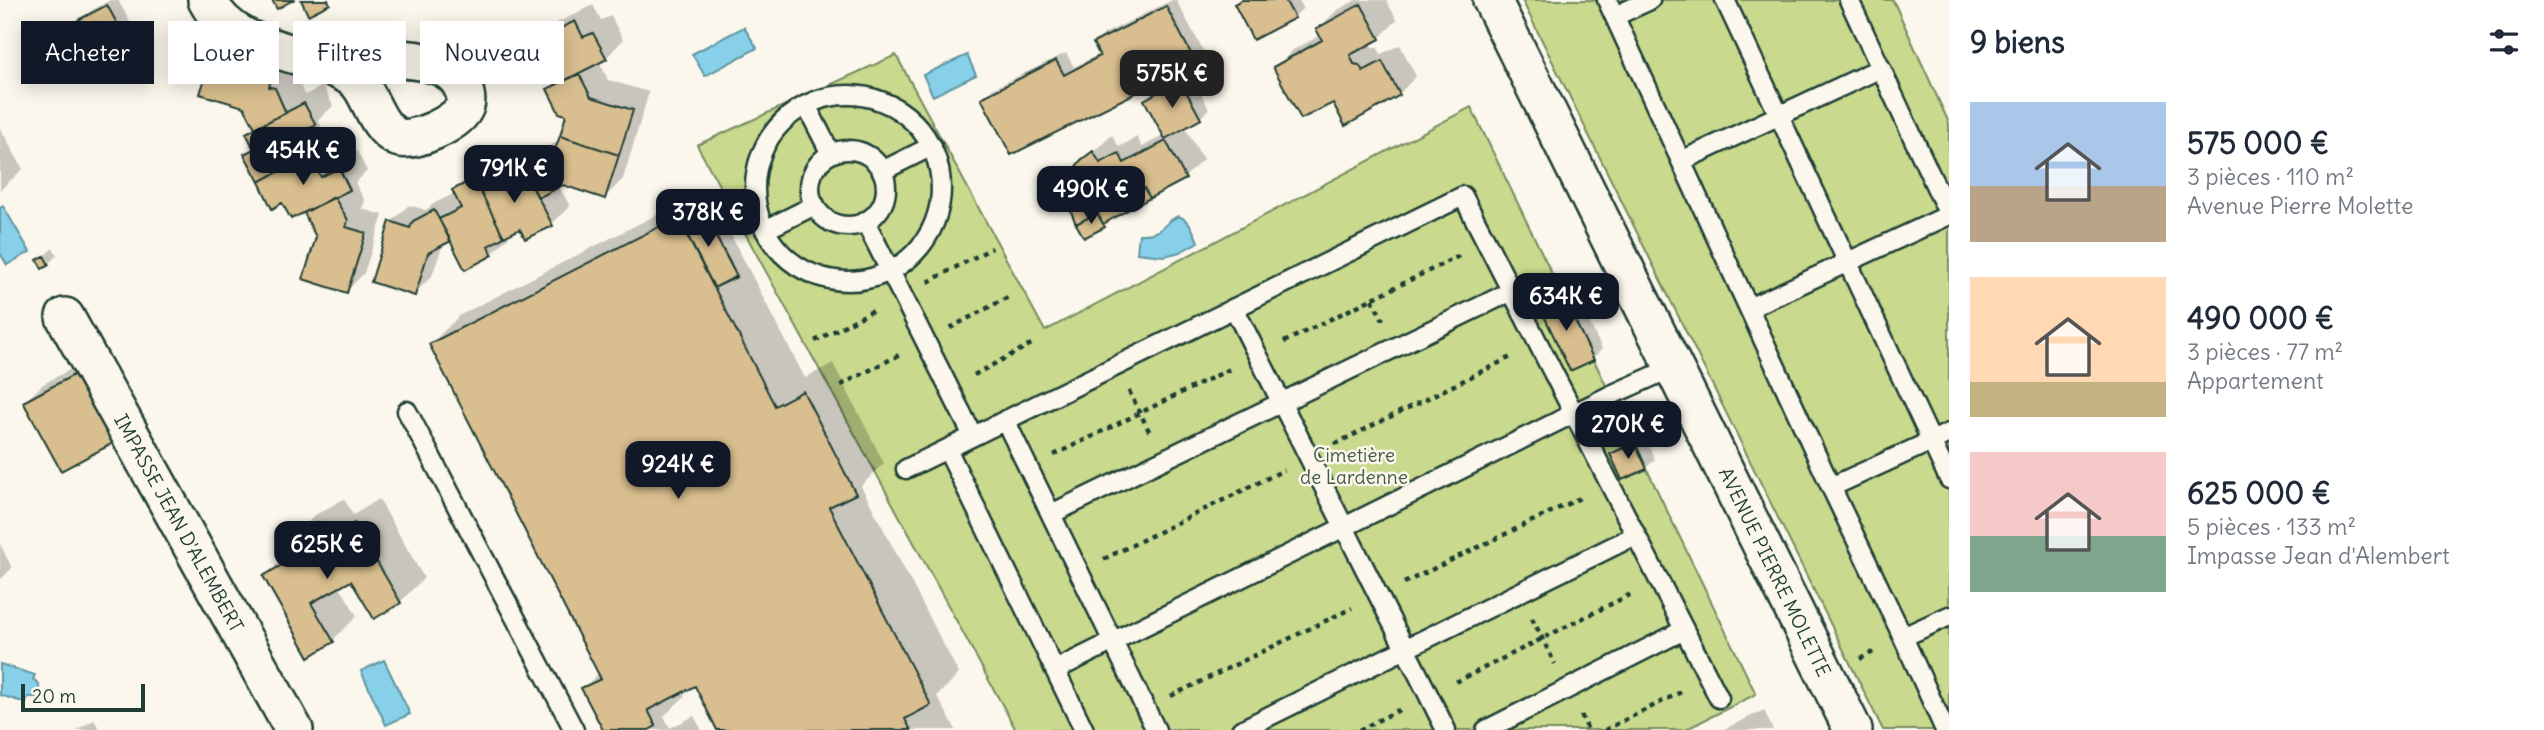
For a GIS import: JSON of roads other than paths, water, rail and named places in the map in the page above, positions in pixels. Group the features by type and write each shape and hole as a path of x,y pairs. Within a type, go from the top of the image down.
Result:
{"street":[{"path":"207,0 214,13 240,37 293,54"},
{"name":"AVENUE PIERRE MOLETTE","path":"1492,0 1853,730"},
{"name":"IMPASSE JEAN D'ALEMBERT","path":"65,317 294,730"}],"lane":[{"path":"1650,0 1611,8 1945,730"},
{"path":"1725,0 1949,479"},
{"path":"1749,309 1949,215 1849,0"},
{"path":"1681,161 1881,68"},
{"path":"853,95 877,99 900,110 918,126 932,146 940,169 942,193 937,217 927,239 911,257 890,271 867,279 843,281 819,277 797,266 778,250 765,230 756,207 755,183 759,159 770,137 786,118 806,105 829,96 853,95"},
{"path":"806,105 831,154"},
{"path":"882,171 932,146"},
{"path":"850,150 860,152 876,163 882,171 885,180 884,200 873,216 865,221 846,226 836,223 820,213 811,196 812,176 823,160 831,154 850,150"},
{"path":"906,469 1463,196 1719,698"},
{"path":"765,230 815,205"},
{"path":"865,221 973,436"},
{"path":"1051,514 1512,291"},
{"path":"1234,308 1446,730"},
{"path":"1055,670 1674,367"},
{"path":"407,411 574,730"},
{"path":"1005,420 1156,730"},
{"path":"1831,487 1949,433"},
{"path":"947,449 1084,730"},
{"path":"1241,730 1636,535"},
{"path":"1903,637 1949,616"},
{"path":"1486,730 1684,630"}],"water":[{"path":"744,27 757,48 705,76 692,54"},
{"path":"967,55 976,75 933,96 923,75"},
{"path":"3,206 30,252 7,265 0,253 0,208"},
{"path":"1178,216 1188,223 1198,242 1180,252 1164,256 1137,253 1139,234 1158,231"},
{"path":"384,660 410,714 386,725 361,671"},
{"path":"0,664 35,675 33,679 39,684 36,697 28,697 26,703 0,695"}],"park label":[{"name":"Cimetière de Lardenne","path":"1354,466"}]}
